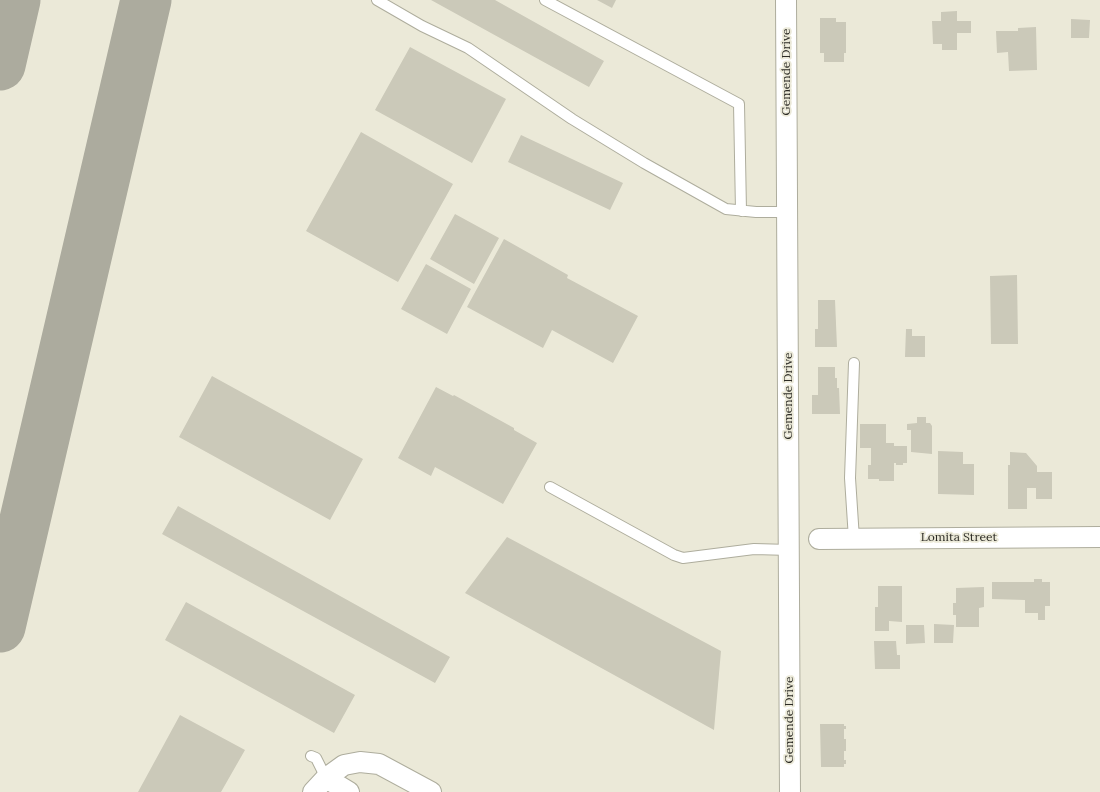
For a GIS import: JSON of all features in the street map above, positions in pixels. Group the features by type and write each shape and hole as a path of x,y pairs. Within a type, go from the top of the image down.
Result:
{"street":[{"name":"Gemende Drive","path":"786,0 790,550 790,792"},
{"name":"Lomita Street","path":"819,539 1100,537"},
{"path":"320,785 344,765 360,762 379,764 431,792"},
{"path":"320,785 349,792"}],"lane":[{"path":"377,0 422,26 468,48 572,119 644,163 726,209 756,212 788,212"},
{"path":"545,0 739,104 741,211"},
{"path":"854,363 850,478 854,539"},
{"path":"550,487 674,555 683,558 754,549 790,550"},
{"path":"311,756 316,758 320,785"}],"building":[{"path":"431,0 495,0 604,61 589,87"},
{"path":"597,0 616,0 612,8"},
{"path":"957,11 957,21 971,21 971,33 957,33 957,50 942,50 942,44 933,44 932,21 941,21 941,12"},
{"path":"820,18 836,18 836,22 846,22 846,53 844,53 844,62 824,62 824,53 820,53"},
{"path":"1071,19 1090,20 1089,38 1071,38"},
{"path":"1036,27 1037,70 1009,71 1008,52 997,53 996,31 1018,31 1018,28"},
{"path":"410,47 506,99 472,163 375,110"},
{"path":"361,132 453,184 398,282 306,231"},
{"path":"521,135 623,183 610,210 508,162"},
{"path":"455,214 499,238 474,284 430,259"},
{"path":"504,239 568,275 567,278 638,316 613,363 552,330 543,348 467,307"},
{"path":"426,264 471,289 447,334 401,309"},
{"path":"1017,275 1018,344 991,344 990,276"},
{"path":"818,300 835,300 837,347 815,347 815,329 818,329"},
{"path":"906,329 912,329 912,336 925,336 925,357 905,357"},
{"path":"818,367 835,367 835,378 837,378 837,388 839,388 840,414 812,414 812,395 818,395"},
{"path":"212,376 363,459 330,520 179,437"},
{"path":"436,387 453,396 454,395 514,428 514,430 537,443 503,504 435,467 431,476 398,458"},
{"path":"917,417 926,417 926,423 930,423 932,426 932,454 911,452 911,430 907,430 907,424 917,423"},
{"path":"860,424 886,424 886,443 894,443 894,446 907,446 907,463 903,463 903,465 896,465 896,463 894,463 894,481 868,479 868,465 871,465 871,448 860,448"},
{"path":"938,451 963,452 963,464 974,464 974,495 938,494"},
{"path":"1010,452 1026,453 1037,466 1037,472 1052,472 1052,499 1036,499 1036,488 1027,488 1027,509 1008,509 1008,465 1010,465"},
{"path":"178,506 450,657 435,683 162,534"},
{"path":"507,537 721,651 714,730 465,593"},
{"path":"1034,579 1042,579 1042,582 1050,582 1050,606 1045,606 1045,620 1038,620 1038,613 1025,613 1025,600 992,599 992,582 1034,582"},
{"path":"878,586 902,586 902,622 889,621 889,631 875,631 875,607 878,607"},
{"path":"984,587 984,607 979,608 979,627 956,627 956,615 953,615 953,603 956,603 956,588"},
{"path":"186,602 355,695 334,733 165,640"},
{"path":"934,624 954,625 953,643 934,643"},
{"path":"906,625 924,625 925,643 906,644"},
{"path":"874,641 896,641 897,655 900,655 900,669 875,669"},
{"path":"180,715 245,750 221,792 138,792"},
{"path":"820,724 844,724 844,726 846,726 846,729 844,729 846,751 844,751 844,760 846,760 846,764 844,764 844,767 821,767"}],"taxiway":[{"path":"0,65 15,0"},
{"path":"0,627 146,0"}]}
